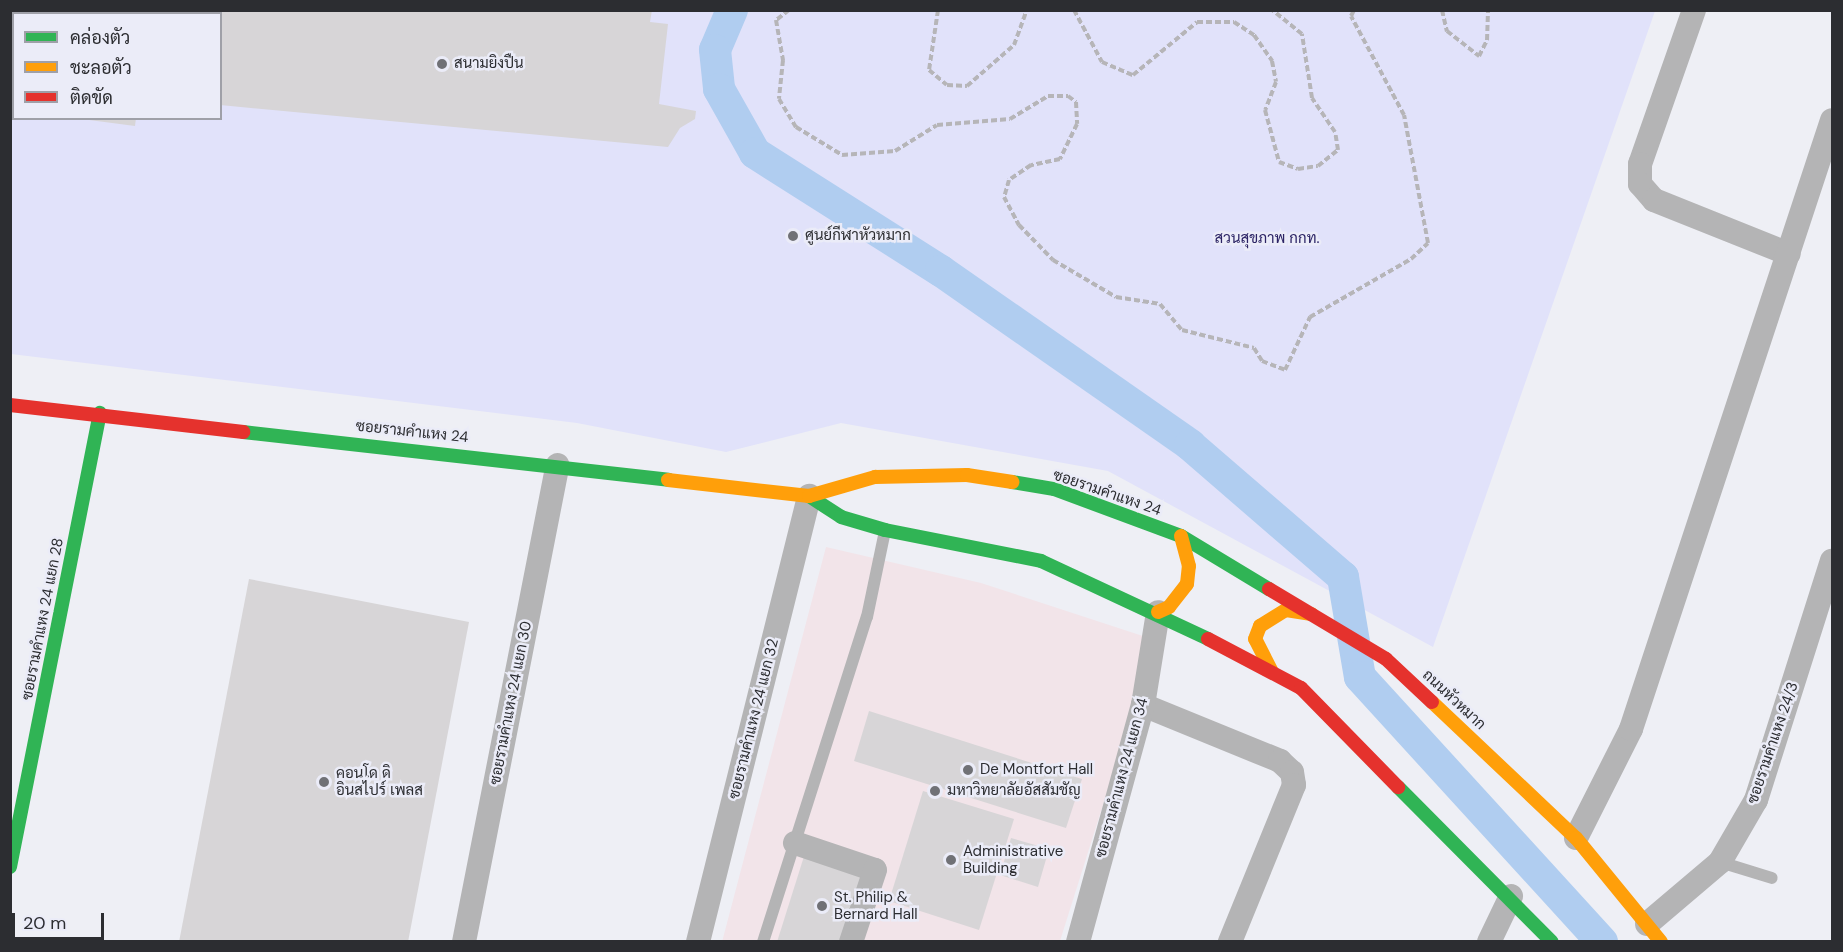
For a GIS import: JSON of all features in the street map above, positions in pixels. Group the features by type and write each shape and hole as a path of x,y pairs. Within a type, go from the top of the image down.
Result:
{"main road":[{"name":"ซอยรามคำแหง 24","path":"10,405 100,413 558,465 809,496 875,477 967,475 1054,489 1181,536"},
{"name":"ซอยรามคำแหง 24 แยก 28","path":"10,867 100,413"},
{"name":"ซอยรามคำแหง 24","path":"809,496 841,517 885,530 1016,553 1158,612"},
{"name":"ถนนหัวหมาก","path":"1181,536 1386,659 1576,838 1654,933"},
{"path":"1158,612 1169,607 1187,584 1189,566 1181,536"},
{"path":"1272,672 1255,639 1260,626 1268,617 1286,610 1315,617"},
{"path":"1158,612 1301,688 1511,896 1552,942"}],"street":[{"path":"1694,10 1640,164 1640,184 1654,200 1789,254"},
{"path":"1576,838 1631,729 1833,120"},
{"name":"ซอยรามคำแหง 24 แยก 30","path":"464,942 558,465"},
{"name":"ซอยรามคำแหง 24 แยก 32","path":"698,942 809,496"},
{"name":"ซอยรามคำแหง 24/3","path":"1654,933 1720,862 1756,800 1833,561"},
{"name":"ซอยรามคำแหง 24 แยก 34","path":"1078,942 1143,705 1158,612"},
{"path":"1143,705 1280,761 1292,772 1294,785 1230,942"},
{"path":"795,843 875,870 851,942"},
{"path":"1489,942 1511,896"}],"lane":[{"path":"763,942 867,617 885,530"},
{"path":"1720,862 1773,878"}],"path":[{"path":"789,10 776,20 783,60 779,99 796,127 842,156 895,151 937,125 1010,119 1048,96 1068,96 1076,102 1077,124 1060,159 1025,168 1009,180 1004,197 1019,225 1053,260 1116,297 1160,304 1182,330 1254,348 1262,361 1286,370 1310,317 1411,259 1428,243 1404,115 1351,16 1354,10"},
{"path":"938,10 929,70 947,85 967,86 1014,45 1027,10"},
{"path":"1074,10 1102,62 1133,75 1197,22 1234,22 1254,35 1272,61 1276,82 1265,110 1279,162 1298,169 1318,166 1338,150 1335,132 1312,98 1302,33 1272,10"},
{"path":"1442,10 1447,31 1479,56 1487,40 1488,10"}],"shaded area":[{"name":"มหาวิทยาลัยอัสสัมชัญ","path":"826,547 981,583 1155,640 1060,941 722,942"}],"green space":[{"name":"ศูนย์กีฬาหัวหมาก","path":"11,11 1655,11 1433,647 1108,471 841,423 726,452 577,423 11,354"}],"building":[{"name":"สนามยิงปืน","path":"64,10 652,10 650,22 668,24 659,104 696,111 695,119 680,128 668,147 222,105 222,12"},
{"path":"89,120 136,120 135,126"},
{"name":"คอนโด ดิ อินสไปร์ เพลส","path":"249,579 469,622 408,942 179,942"},
{"name":"De Montfort Hall","path":"869,711 1082,779 1066,828 854,761"},
{"name":"Administrative Building","path":"923,791 1014,819 979,930 889,901"},
{"path":"1011,838 1049,849 1038,887 1000,875"},
{"name":"St. Philip & Bernard Hall","path":"806,850 868,870 846,942 777,942"}],"waterway":[{"path":"732,10 715,50 719,89 755,153 941,271 1190,445 1343,577 1360,677 1602,942"}],"traffic: fast":[{"path":"10,867 100,413"},
{"path":"243,432 668,480"},
{"path":"1012,482 1054,489 1181,536 1269,589"},
{"path":"809,496 841,517 885,530 1041,561 1208,639"},
{"path":"1398,787 1552,942"}],"traffic: slow":[{"path":"668,480 809,496 875,477 967,475 1012,482"},
{"path":"1158,612 1169,607 1187,584 1189,566 1181,536"},
{"path":"1272,672 1255,639 1260,626 1286,610 1312,614"},
{"path":"1432,702 1576,838 1661,942"}],"traffic: jam":[{"path":"10,405 243,432"},
{"path":"1269,589 1386,659 1432,702"},
{"path":"1208,639 1301,688 1398,787"}],"place":[{"name":"สนามยิงปืน","path":"442,64"},
{"name":"ศูนย์กีฬาหัวหมาก","path":"793,236"},
{"name":"De Montfort Hall","path":"968,770"},
{"name":"คอนโด ดิ อินสไปร์ เพลส","path":"324,782"},
{"name":"มหาวิทยาลัยอัสสัมชัญ","path":"935,791"},
{"name":"Administrative Building","path":"951,860"},
{"name":"St. Philip & Bernard Hall","path":"822,906"}],"park label":[{"name":"สวนสุขภาพ กกท.","path":"1267,239"}]}
